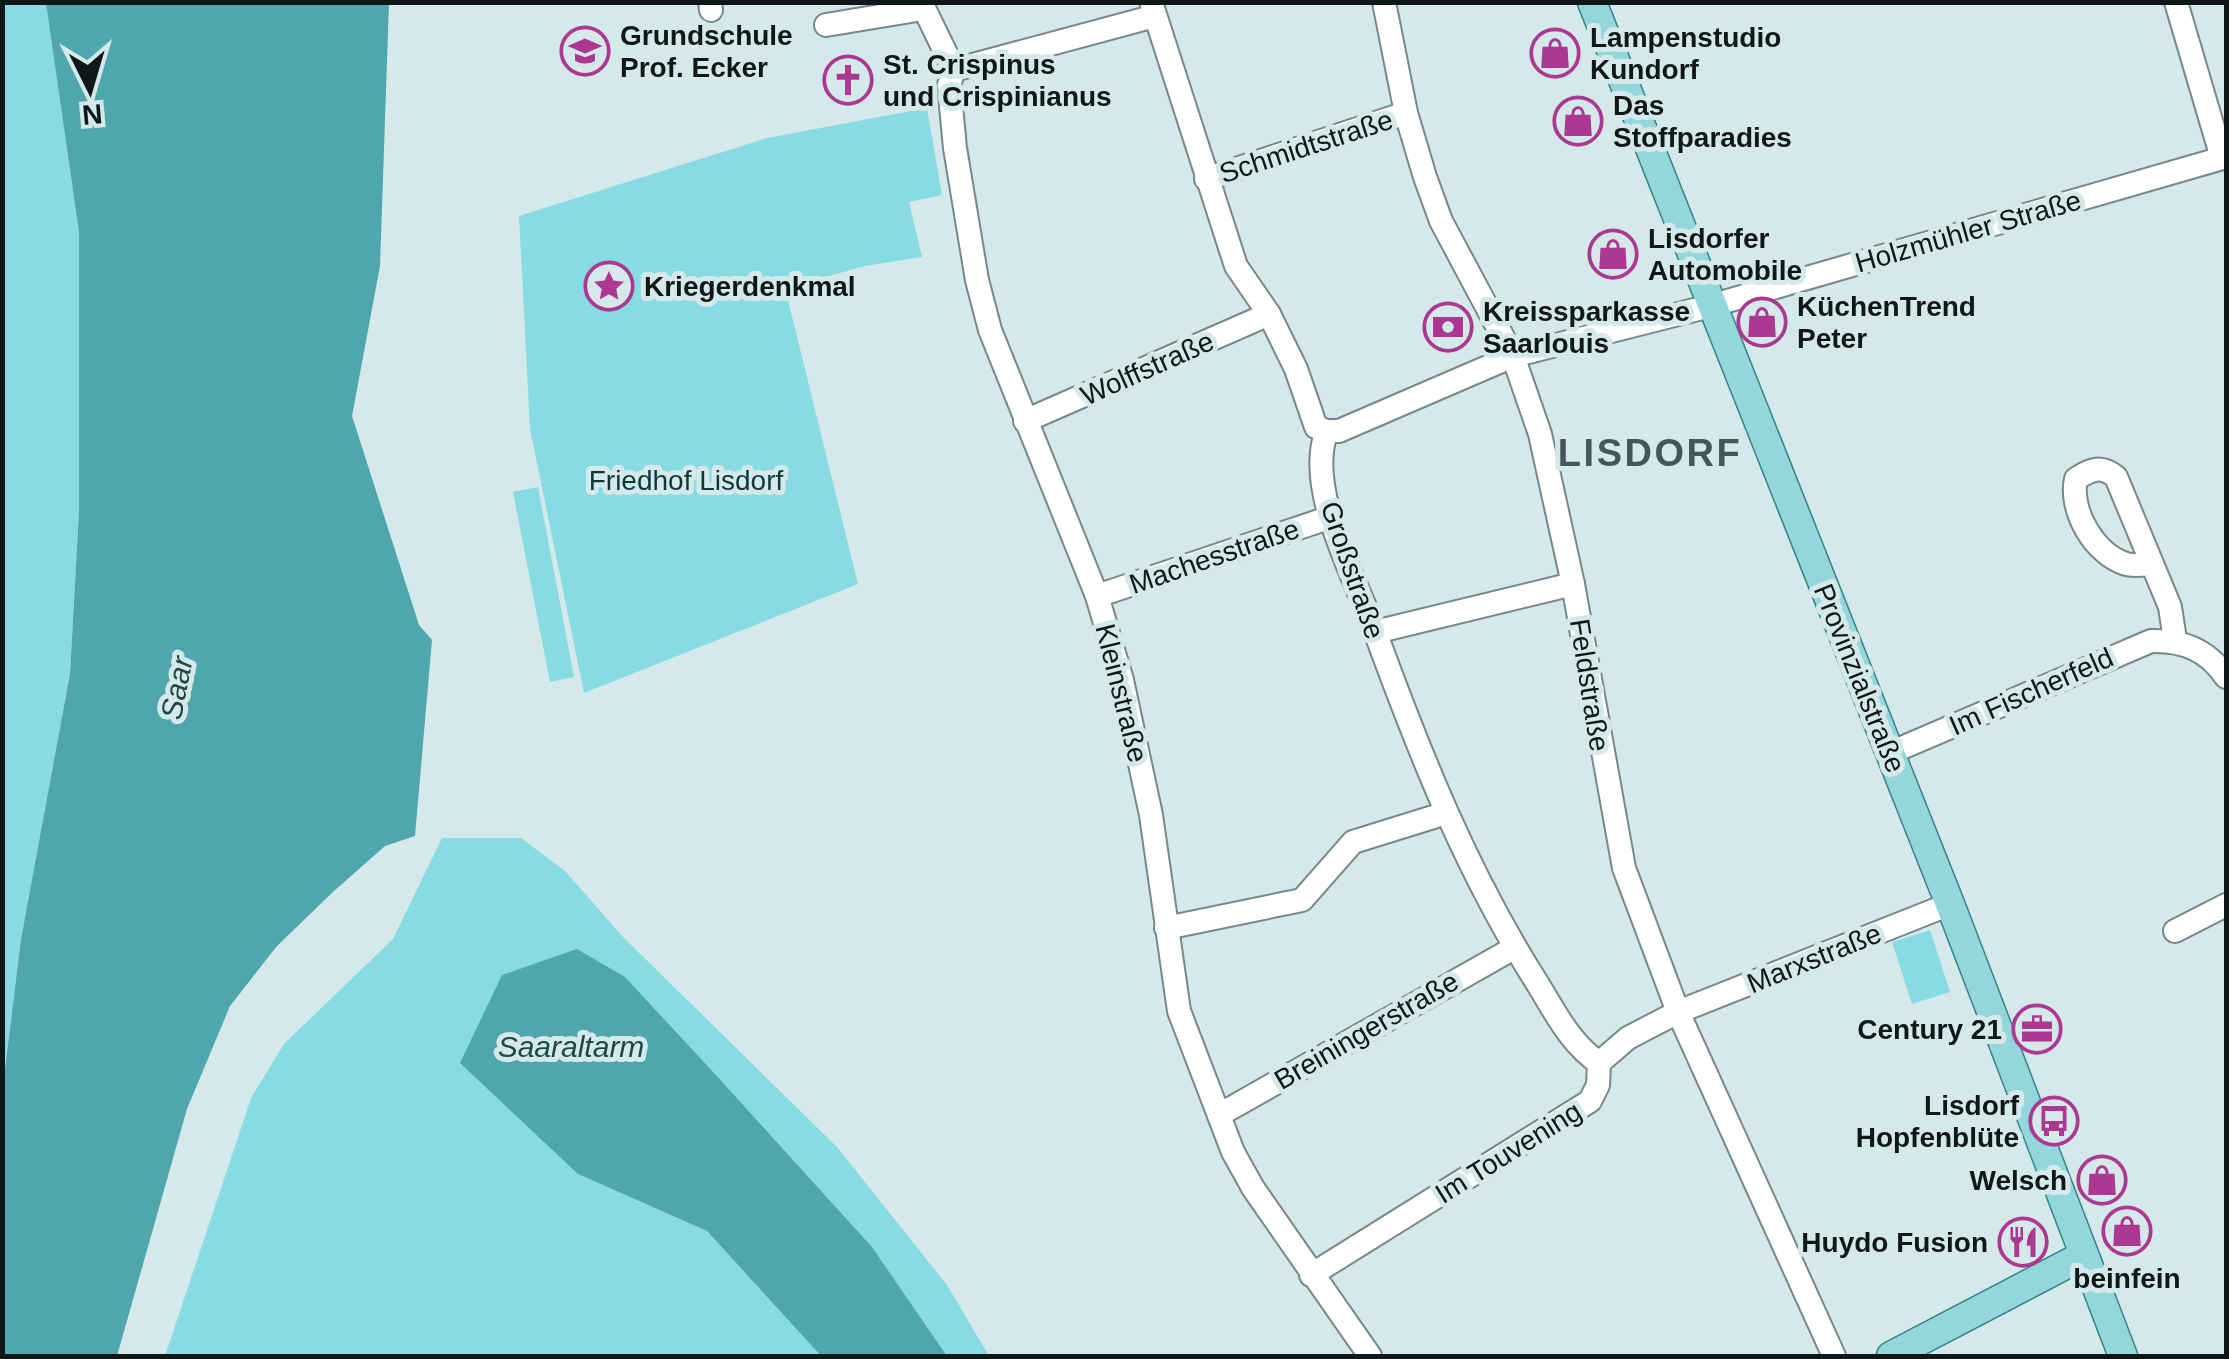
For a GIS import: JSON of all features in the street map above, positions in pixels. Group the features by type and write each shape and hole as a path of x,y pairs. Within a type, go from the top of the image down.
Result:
{"main road":[{"name":"Provinzialstraße","path":"1592,2 1950,904 2123,1356"},
{"path":"1891,1356 2084,1255"}],"street":[{"name":"Feldstraße","path":"1384,2 1406,113 1442,221 1513,356 1540,434 1573,584 1624,868 1678,1012 1834,1356"},
{"path":"2176,2 2224,158"},
{"name":"Kleinstraße","path":"826,25 922,6 954,70 949,85 954,148 977,280 990,330 1097,596 1138,746 1179,1011 1252,1188 1370,1356"},
{"path":"954,70 1153,10 1236,266 1269,314 1296,369 1316,426 1328,432"},
{"name":"Schmidtstraße","path":"1206,179 1406,113"},
{"name":"Holzmühler Straße","path":"1328,432 1339,432 1513,356 1710,306 2224,158"},
{"name":"Wolffstraße","path":"1025,422 1269,314"},
{"name":"Großstraße","path":"1328,432 1320,456 1331,517 1444,814 1514,948 1580,1050 1598,1063"},
{"name":"Machesstraße","path":"1097,596 1331,517"},
{"path":"2150,564 2170,607 2175,640 2204,653 2226,677"},
{"path":"1375,632 1573,584"},
{"name":"Im Fischerfeld","path":"1890,753 2117,652 2151,641 2175,640"},
{"path":"1166,928 1302,900 1318,888 1353,842 1444,814"},
{"name":"Marxstraße","path":"1678,1012 1950,904"},
{"path":"2174,931 2226,906"},
{"name":"Breiningerstraße","path":"1219,1115 1514,948"},
{"path":"1598,1063 1628,1038 1678,1012"},
{"name":"Im Touvening","path":"1312,1275 1590,1101 1598,1085 1598,1063"}],"green space":[{"path":"46,2 79,232 79,511 70,674 21,939 3,1086 2,3"},
{"name":"Friedhof Lisdorf","path":"927,108 942,195 909,202 922,257 865,266 785,288 858,584 584,693 530,429 519,216 767,138"},
{"path":"538,487 574,677 550,682 513,492"},
{"path":"442,838 521,838 565,871 623,937 837,1147 947,1285 989,1356 947,1356 872,1247 726,1086 578,1174 707,1231 821,1356 165,1356 251,1098 284,1044 393,939"},
{"path":"1930,930 1950,992 1912,1004 1892,942"}],"water":[{"name":"Saar","path":"46,3 389,3 380,266 352,416 419,625 432,640 415,836 385,846 334,891 277,946 230,1006 187,1109 117,1356 3,1356 3,1086 21,939 70,674 79,511 79,232"},
{"name":"Saaraltarm","path":"577,949 625,977 726,1086 872,1247 947,1356 821,1356 707,1231 578,1174 460,1063 502,975"}],"place":[{"name":"Grundschule Prof. Ecker","path":"585,51"},
{"name":"Lampenstudio Kundorf","path":"1555,53"},
{"name":"St. Crispinus und Crispinianus","path":"848,80"},
{"name":"Das Stoffparadies","path":"1578,121"},
{"name":"Lisdorfer Automobile","path":"1613,254"},
{"name":"Kriegerdenkmal","path":"609,286"},
{"name":"KüchenTrend Peter","path":"1762,322"},
{"name":"Kreissparkasse Saarlouis","path":"1448,327"},
{"name":"Century 21","path":"2037,1029"},
{"name":"Lisdorf Hopfenblüte","path":"2054,1121"},
{"name":"Welsch","path":"2102,1180"},
{"name":"beinfein","path":"2127,1231"},
{"name":"Huydo Fusion","path":"2023,1242"}],"district":[{"name":"LISDORF","path":"1650,453"}]}
